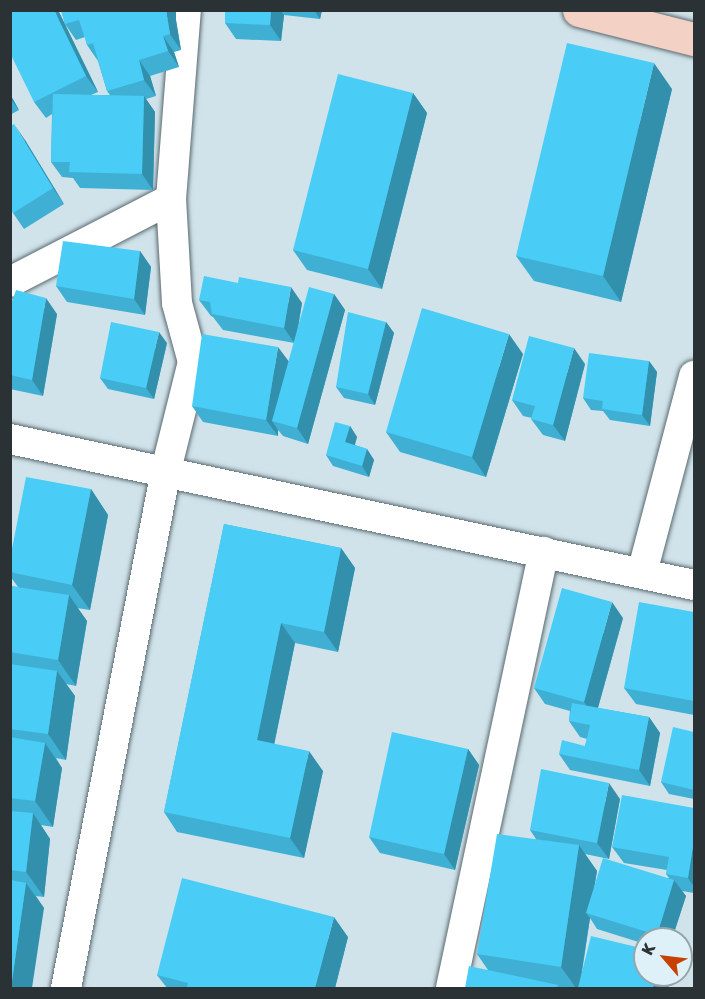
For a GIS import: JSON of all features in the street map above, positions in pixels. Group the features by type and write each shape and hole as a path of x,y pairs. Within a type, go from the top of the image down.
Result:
{"street":[{"path":"66,988 166,470 193,362 177,303 171,199 186,10"},
{"path":"579,10 694,39"},
{"path":"10,282 171,199"},
{"path":"642,573 694,376"},
{"path":"10,439 166,470 694,585"},
{"path":"451,988 544,552"}],"building":[{"path":"10,10 54,10 86,76 34,102 10,53"},
{"path":"61,10 166,10 170,34 163,36 168,51 139,60 144,80 107,91 93,43 87,45 79,20 65,24"},
{"path":"225,10 271,10 270,25 225,23"},
{"path":"567,43 654,63 603,276 516,256"},
{"path":"338,74 413,93 368,269 293,250"},
{"path":"53,94 144,96 142,174 69,172 70,162 51,162"},
{"path":"14,124 53,188 13,213 10,209 10,126"},
{"path":"63,241 140,251 134,299 56,286"},
{"path":"204,276 238,283 239,277 291,287 284,328 212,314 210,302 199,300"},
{"path":"309,287 334,294 297,428 272,421"},
{"path":"16,290 46,298 32,380 10,375 10,302"},
{"path":"422,308 509,334 472,457 386,432"},
{"path":"348,312 386,322 368,394 336,387"},
{"path":"111,322 159,332 146,388 100,378"},
{"path":"202,334 278,347 266,420 192,406"},
{"path":"529,336 574,348 553,425 531,419 535,406 512,400"},
{"path":"589,353 649,361 642,415 602,409 603,401 583,398"},
{"path":"335,422 350,426 345,442 367,449 362,466 326,455"},
{"path":"26,477 91,489 72,585 10,572 10,559"},
{"path":"224,524 341,548 324,632 281,623 257,740 309,751 290,838 164,812"},
{"path":"10,586 69,595 58,660 10,652"},
{"path":"562,588 612,602 584,702 534,688"},
{"path":"639,602 694,612 694,701 624,688"},
{"path":"10,664 57,671 48,734 10,729"},
{"path":"572,703 649,717 639,770 559,754 562,740 585,746 590,725 569,721"},
{"path":"673,727 694,732 694,790 661,782"},
{"path":"392,732 468,749 444,854 369,837"},
{"path":"10,737 45,743 35,801 10,798"},
{"path":"541,769 609,783 597,843 530,830"},
{"path":"622,795 694,808 694,840 688,878 666,874 669,857 612,847"},
{"path":"10,811 33,813 26,872 10,870"},
{"path":"497,834 579,845 561,967 477,954"},
{"path":"603,858 674,880 659,927 633,928 586,913"},
{"path":"182,878 334,917 315,988 187,988 188,983 157,975"},
{"path":"10,880 26,883 11,988 10,988"},
{"path":"591,936 633,946 633,987 653,987 653,988 578,988"},
{"path":"469,966 558,985 557,988 465,988"}]}
